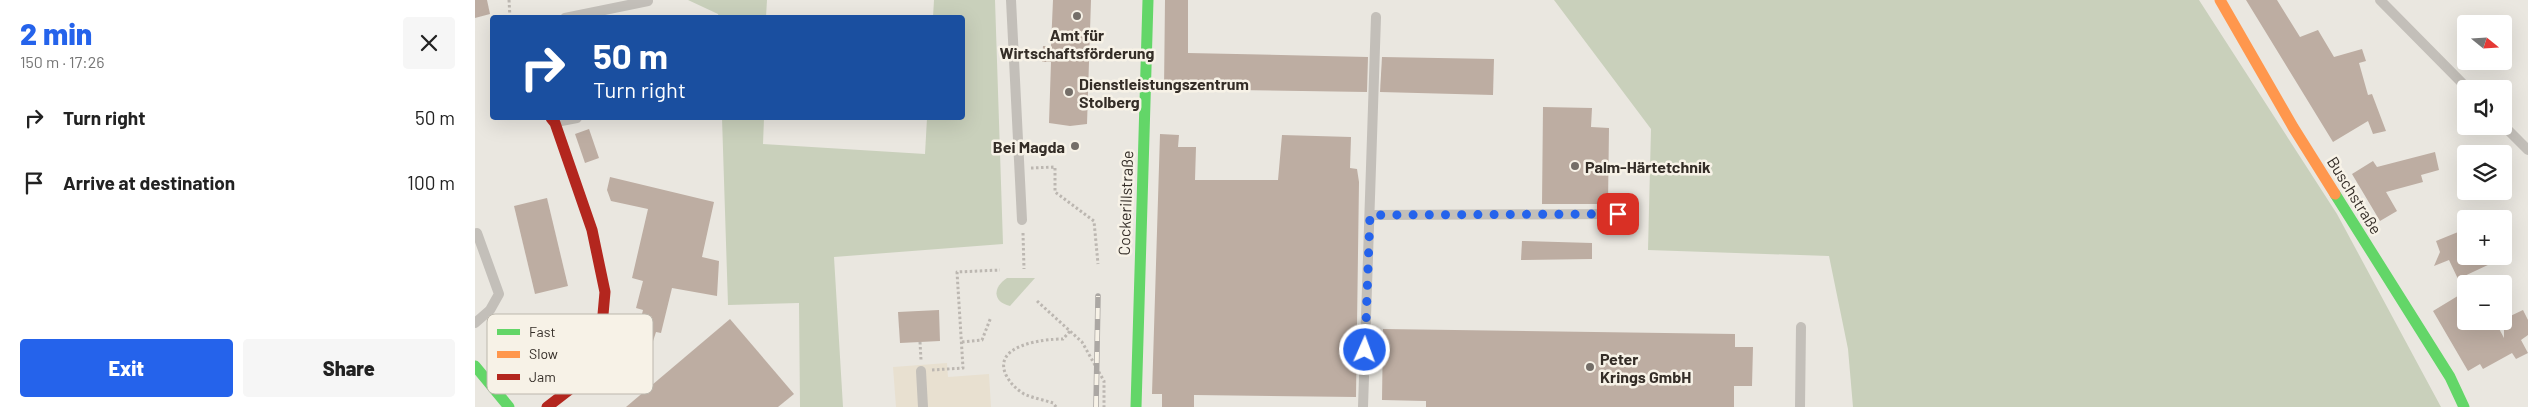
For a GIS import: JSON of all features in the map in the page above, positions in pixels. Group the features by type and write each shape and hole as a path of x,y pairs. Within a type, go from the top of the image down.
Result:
{"street":[{"name":"Cockerillstraße","path":"1136,407 1148,0"},
{"name":"Buschstraße","path":"2220,0 2293,127 2450,377 2464,407"},
{"path":"553,120 592,230 605,292 603,314"},
{"path":"475,366 487,380"},
{"path":"498,394 509,407"},
{"path":"547,407 564,394"}],"lane":[{"path":"1011,0 1022,220"},
{"path":"2380,0 2458,80"},
{"path":"580,15 648,1"},
{"path":"1363,407 1376,18"},
{"path":"2512,134 2528,150"},
{"path":"1370,215 1618,214"},
{"path":"475,323 490,310 499,294 477,233"},
{"path":"1800,407 1801,326"},
{"path":"921,371 923,407"}],"path":[{"path":"509,0 511,15"},
{"path":"1019,168 1055,167 1055,192 1094,221 1098,264"},
{"path":"1023,237 1024,269"},
{"path":"921,371 963,368 957,272 1000,270"},
{"path":"1037,301 1082,342 1104,381 1104,407"},
{"path":"962,342 982,340 991,317"},
{"path":"1056,407 1053,403 1024,393 1009,382 1003,369 1004,359 1010,352 1026,344 1046,339 1063,339 1070,331"}],"green space":[{"path":"688,0 767,0 766,15 718,14"},
{"path":"934,0 995,0 1003,244 834,257 843,407 800,407 799,303 728,305 722,120 764,120 763,144 925,154 927,120 965,120 965,15 933,15"},
{"path":"1554,0 2199,0 2337,214 2441,407 1853,407 1848,349 1829,256 1648,250 1651,129"},
{"path":"1007,278 1035,278 1010,306 997,298 999,286"}],"shaded area":[{"path":"947,363 948,377 989,374 991,407 896,407 893,367"}],"building":[{"path":"475,0 487,0 490,14 475,18"},
{"name":"Dienstleistungszentrum Stolberg","path":"1053,0 1091,0 1087,124 1070,126 1049,123 1051,62 1042,62 1043,46 1051,46"},
{"path":"1165,0 1188,0 1188,53 1368,57 1367,92 1164,89"},
{"path":"2246,0 2277,0 2300,37 2318,30 2334,57 2362,49 2366,61 2359,63 2368,95 2372,94 2386,131 2373,134 2368,121 2333,142"},
{"path":"1382,57 1494,59 1493,95 1380,92"},
{"name":"Palm-Härtetchnik","path":"1543,107 1592,108 1591,127 1609,128 1608,204 1542,204"},
{"path":"589,129 599,158 585,163 575,134"},
{"path":"1160,134 1179,135 1178,147 1196,147 1195,180 1278,180 1282,135 1351,137 1350,168 1357,169 1359,182 1356,397 1194,395 1194,407 1162,407 1162,394 1152,394"},
{"path":"2435,152 2439,170 2421,175 2423,182 2386,192 2397,211 2380,221 2352,174 2373,161 2377,167"},
{"path":"610,177 714,202 702,257 719,261 717,296 672,288 661,333 656,332 653,341 653,314 642,314 643,310 636,308 643,281 632,278 648,209 611,201 607,190"},
{"path":"547,198 568,286 535,294 514,206"},
{"path":"2457,232 2457,265 2488,265 2467,275 2457,275 2457,277 2449,260 2434,266 2440,252 2436,241"},
{"path":"1522,241 1592,243 1592,259 1521,260"},
{"path":"2457,296 2457,330 2500,330 2504,338 2504,330 2512,330 2512,315 2523,310 2528,320 2528,335 2521,340 2528,353 2516,359 2512,353 2483,369 2480,364 2468,371 2433,311"},
{"path":"939,310 940,341 900,343 898,312"},
{"path":"730,319 794,394 778,407 626,407 641,394 653,394 653,384"},
{"name":"Peter Krings GmbH","path":"1383,329 1735,334 1735,347 1753,347 1752,386 1734,386 1734,407 1426,407 1426,401 1382,400"}],"railway":[{"path":"1096,407 1098,296"}],"traffic: fast":[{"path":"1136,407 1148,0"},
{"path":"2335,194 2450,377 2464,407"},
{"path":"475,366 487,380"},
{"path":"498,394 509,407"}],"traffic: slow":[{"path":"2220,0 2293,127 2335,194"}],"traffic: jam":[{"path":"553,120 592,230 605,292 603,314"},
{"path":"547,407 564,394"}],"place":[{"name":"Amt für Wirtschaftsförderung","path":"1077,16"},
{"name":"Dienstleistungszentrum Stolberg","path":"1069,92"},
{"name":"Bei Magda","path":"1075,146"},
{"name":"Palm-Härtetchnik","path":"1575,166"},
{"name":"Peter Krings GmbH","path":"1590,367"}],"route":[{"path":"1365,350 1370,215 1618,214"}]}
